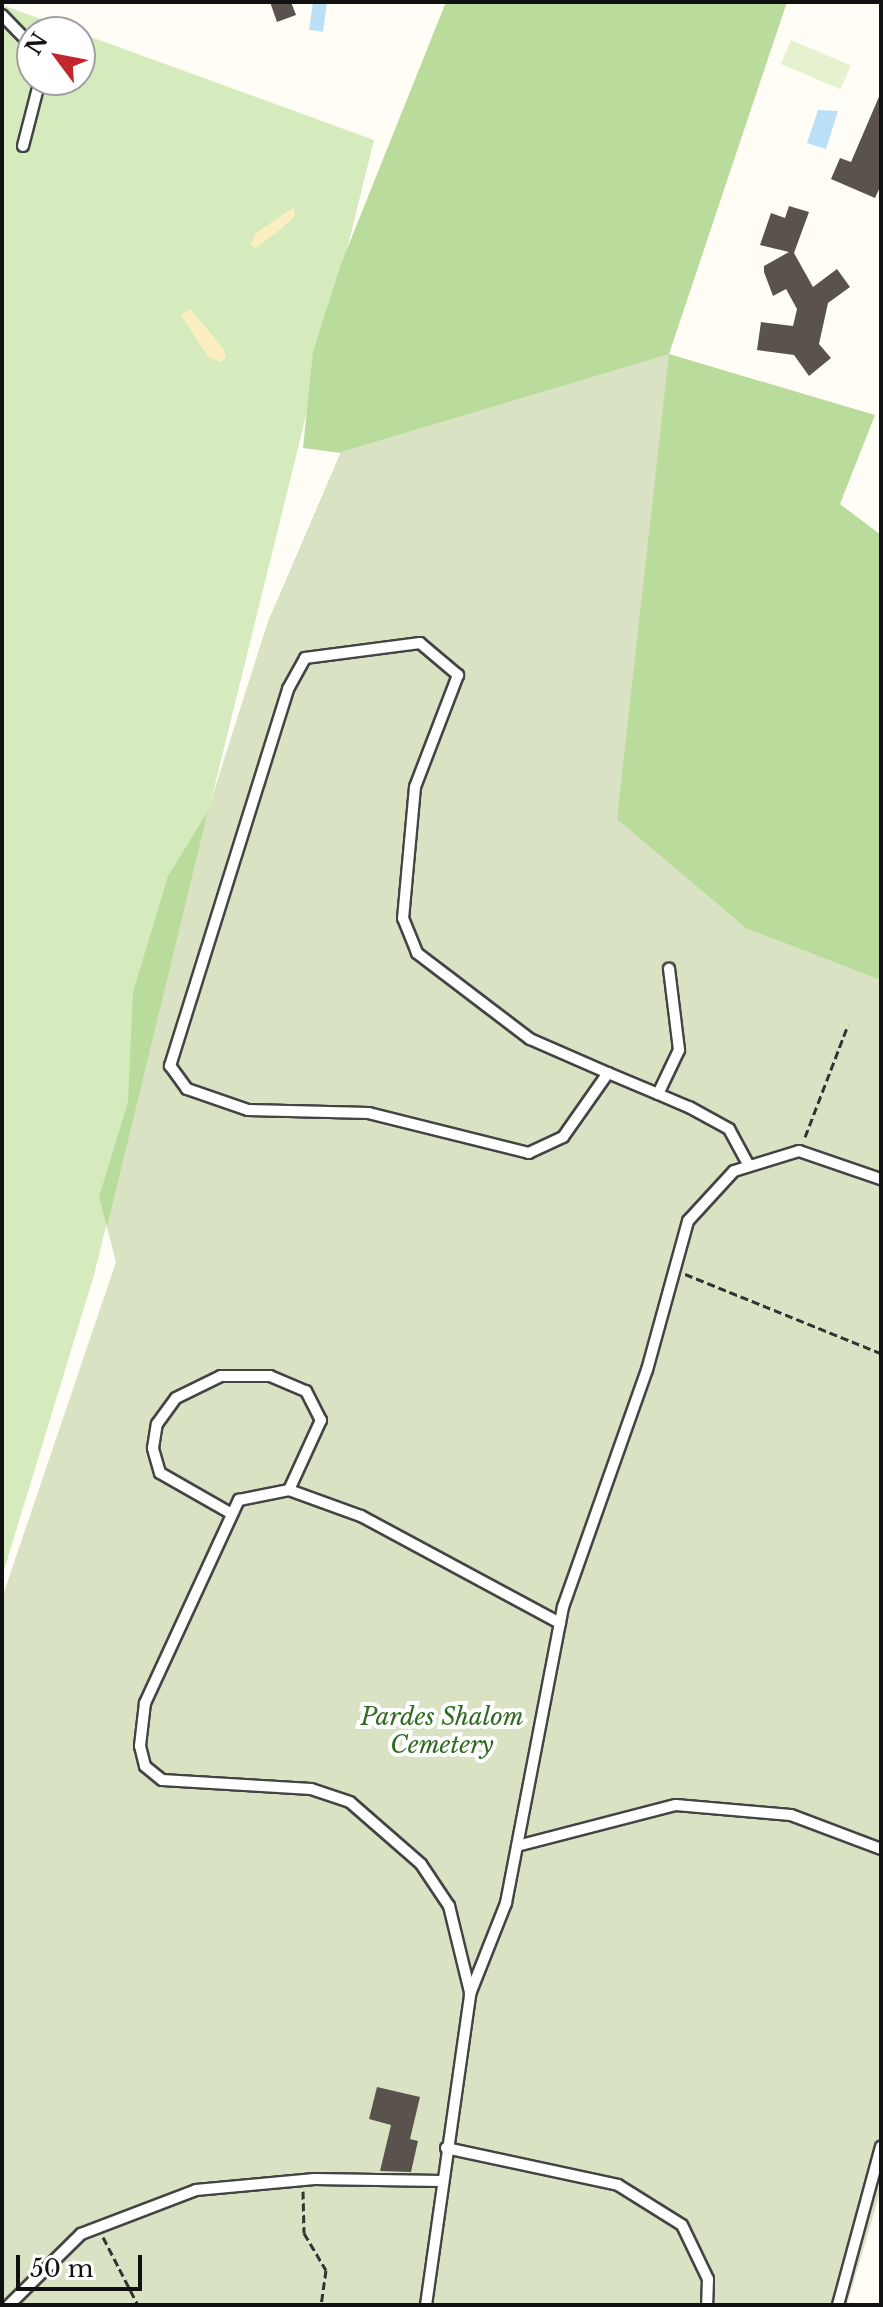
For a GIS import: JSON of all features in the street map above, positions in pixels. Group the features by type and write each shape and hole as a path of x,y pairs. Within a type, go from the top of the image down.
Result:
{"lane":[{"path":"2,15 16,29"},
{"path":"23,146 36,96"},
{"path":"608,1073 563,1137 529,1153 369,1113 248,1110 187,1089 170,1066 288,689 305,658 420,643 458,675 415,787 403,918 417,953 530,1039 658,1094 729,1129 749,1166"},
{"path":"658,1094 679,1050 669,969"},
{"path":"426,2305 441,2181 470,1994 506,1903 560,1623 647,1370 688,1221 734,1171 799,1151 881,1179"},
{"path":"232,1514 160,1473 153,1448 157,1424 176,1398 221,1376 270,1376 306,1391 321,1420 289,1490"},
{"path":"470,1994 449,1906 421,1864 350,1802 311,1789 162,1780 145,1766 140,1746 145,1703 239,1500 289,1490 361,1516 560,1623"},
{"path":"517,1846 676,1805 791,1815 881,1849"},
{"path":"838,2305 881,2147"},
{"path":"446,2148 618,2185 682,2225 708,2279 707,2305"},
{"path":"9,2305 81,2234 196,2190 303,2180 441,2181"}],"path":[{"path":"799,1151 848,1025"},
{"path":"674,1269 881,1353"},
{"path":"303,2180 304,2233 326,2270 321,2305"},
{"path":"97,2227 138,2305"}],"green space":[{"path":"446,2 787,2 669,354 875,415 840,504 881,535 881,1002 126,1297 99,1197 128,1102 133,992 168,876 208,811 268,622 341,453 303,448 313,352 341,264"},
{"path":"2,5 33,16 16,16 16,96 96,96 96,39 374,140 94,1275 2,1577"},
{"path":"791,40 851,65 841,89 781,64"},
{"name":"Pardes Shalom Cemetery","path":"669,354 617,819 746,928 881,980 881,2189 847,2305 2,2305 2,1598 116,1262 107,1227 208,811 268,622 341,452"}],"sand":[{"path":"294,207 295,216 281,229 256,248 250,245 256,233"},
{"path":"190,309 223,348 226,357 220,362 208,357 181,315"}],"water":[{"path":"313,2 327,4 323,32 309,30"},
{"path":"818,110 838,111 826,149 807,143"}],"building":[{"path":"270,2 291,2 296,15 277,22"},
{"path":"881,92 881,185 875,198 831,179 840,158 851,162"},
{"path":"789,206 809,212 794,253 813,287 837,269 850,287 828,303 819,344 831,358 809,376 794,355 757,350 761,322 793,326 797,309 786,289 773,296 764,272 764,266 789,252 760,245 771,213 785,218"},
{"path":"377,2087 420,2097 410,2139 418,2141 411,2172 380,2171 391,2125 369,2119"}]}
